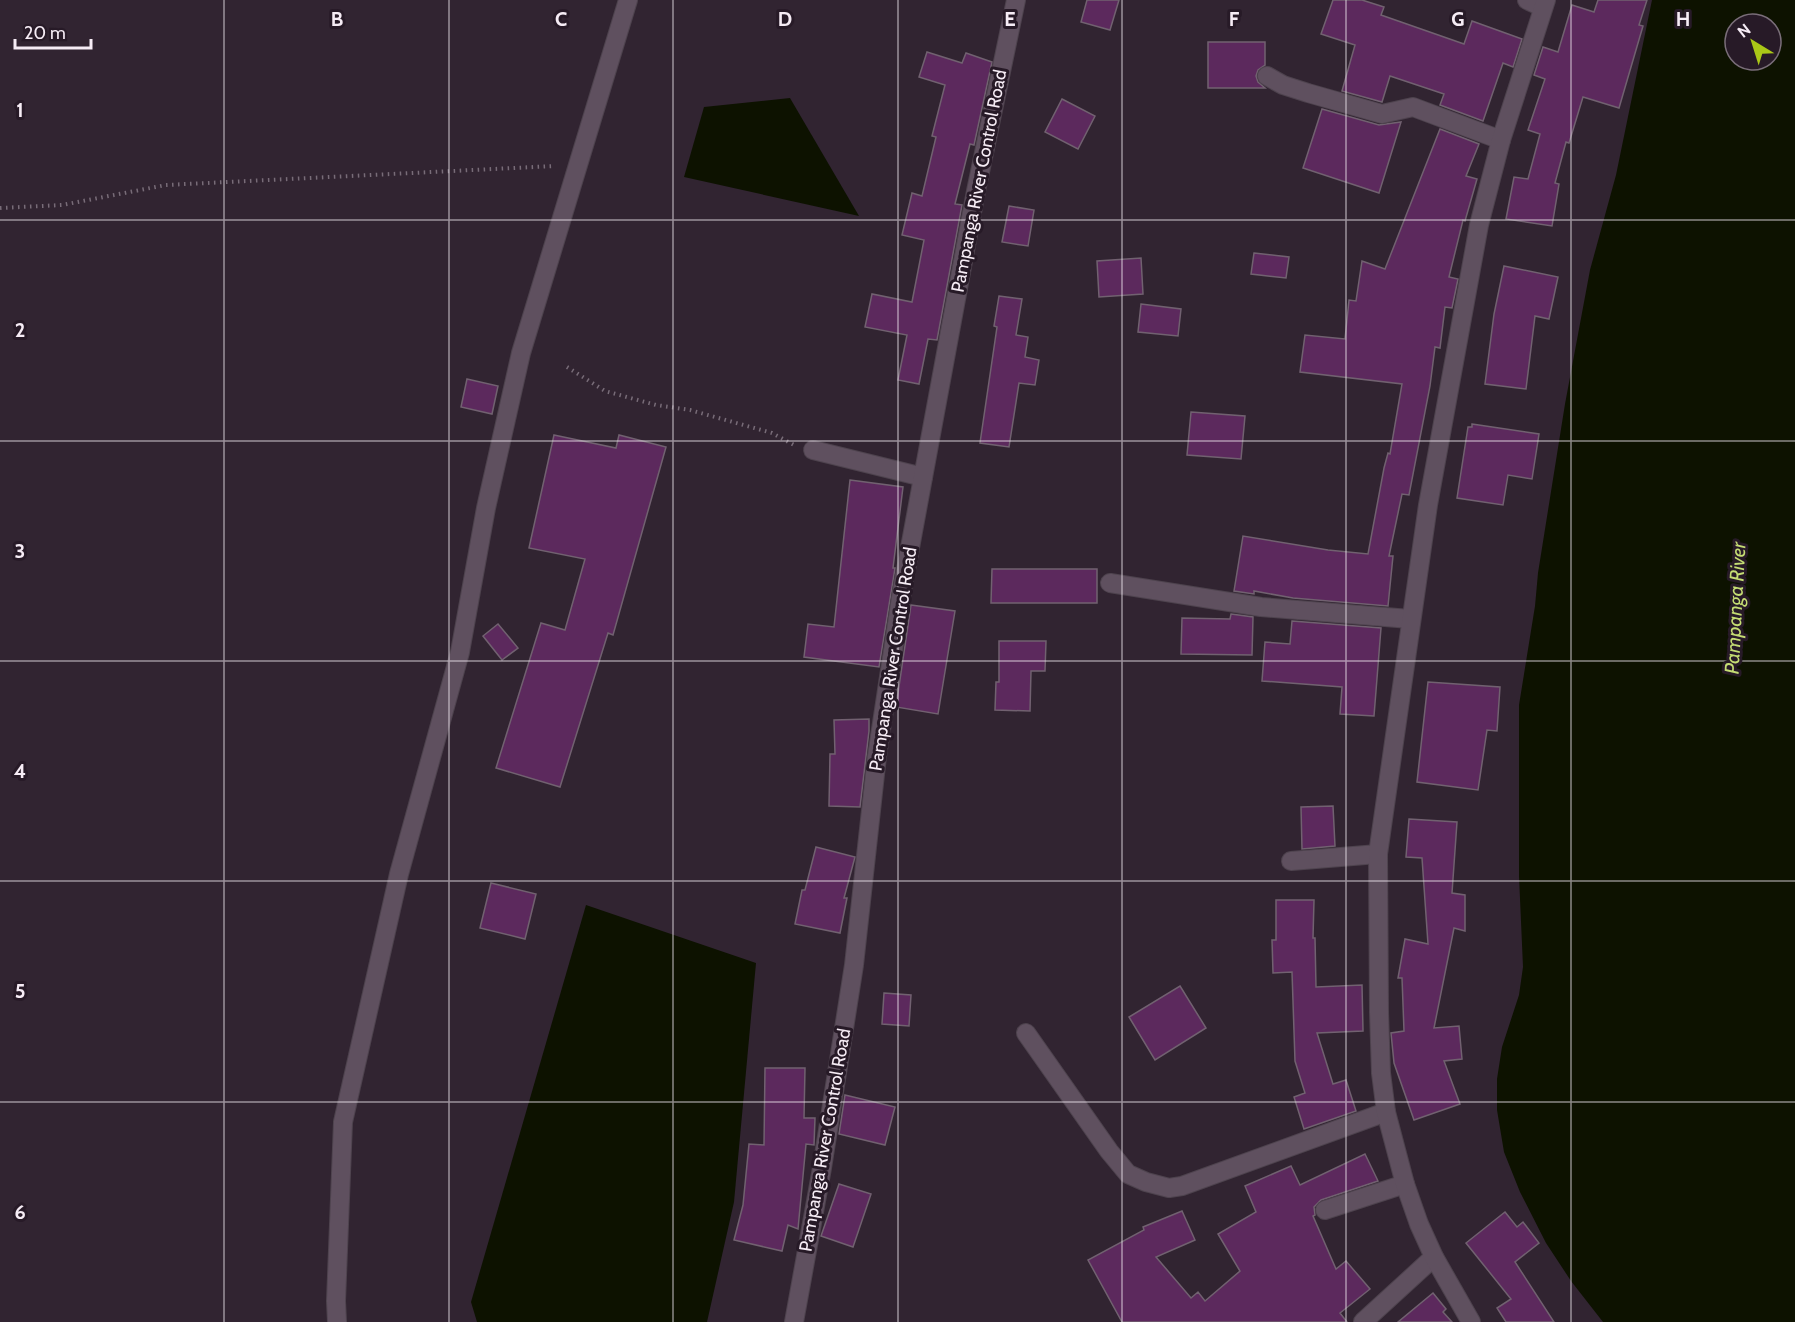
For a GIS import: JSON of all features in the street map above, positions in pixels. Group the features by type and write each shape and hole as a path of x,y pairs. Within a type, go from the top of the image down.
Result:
{"street":[{"path":"337,1322 343,1122 399,874 460,652 486,508 521,353 628,0"},
{"name":"Pampanga River Control Road","path":"794,1322 822,1168 854,965 877,756 902,591 976,191 1016,0"},
{"path":"1471,1322 1434,1257 1405,1184 1386,1112 1381,1073 1378,1012 1378,854 1410,619 1464,303 1479,225 1538,2"},
{"path":"1267,75 1282,84 1308,93 1382,114 1413,107 1501,140"},
{"path":"813,450 923,477"},
{"path":"1110,583 1261,607 1410,619"},
{"path":"1291,861 1378,854"},
{"path":"1026,1033 1109,1151 1128,1174 1169,1188 1182,1186 1386,1112"},
{"path":"1325,1210 1405,1184"},
{"path":"1363,1322 1434,1257"}],"path":[{"path":"0,208 62,205 166,185 578,165"},
{"path":"567,367 605,390 656,405 690,410 764,430 800,447 813,450"}],"water":[{"name":"Pampanga River","path":"1652,0 1795,0 1795,1322 1603,1322 1571,1281 1546,1243 1520,1192 1504,1152 1497,1110 1497,1079 1502,1047 1519,995 1523,967 1519,876 1519,705 1565,404 1590,270 1616,175"},
{"path":"790,98 859,216 684,177 704,107"},
{"path":"586,905 756,963 734,1202 707,1322 477,1322 471,1302"}],"building":[{"path":"1087,0 1119,0 1110,30 1081,22"},
{"path":"1333,0 1362,0 1384,7 1381,15 1464,44 1472,21 1522,39 1513,67 1503,63 1483,121 1440,105 1444,94 1390,76 1382,102 1342,91 1355,45 1321,34"},
{"path":"1598,0 1647,0 1639,25 1643,26 1619,108 1583,97 1569,143 1566,142 1555,183 1559,184 1552,226 1506,219 1514,177 1528,179 1540,134 1528,130 1545,79 1534,75 1543,47 1558,52 1572,5 1594,12"},
{"path":"1208,42 1265,42 1265,65 1258,70 1256,76 1258,82 1265,88 1208,88"},
{"path":"927,52 962,63 966,53 992,62 974,145 970,144 955,204 962,205 937,340 928,339 919,384 898,380 907,335 865,327 872,294 912,302 924,240 902,235 912,193 922,196 936,137 932,136 945,85 919,77"},
{"path":"1062,99 1095,116 1078,149 1045,132"},
{"path":"1322,109 1379,125 1401,122 1379,193 1303,168"},
{"path":"1440,129 1479,144 1466,176 1477,179 1465,221 1463,220 1449,277 1458,279 1452,308 1445,307 1440,348 1435,347 1430,386 1409,495 1402,494 1389,556 1393,556 1388,606 1293,598 1254,591 1254,594 1234,591 1243,536 1368,554 1384,468 1388,453 1390,454 1402,384 1300,372 1305,335 1345,339 1349,300 1356,301 1362,261 1385,269"},
{"path":"1009,206 1034,210 1028,246 1002,242"},
{"path":"1254,253 1289,257 1286,278 1251,274"},
{"path":"1141,258 1143,294 1099,297 1097,261"},
{"path":"1504,266 1558,277 1549,319 1535,316 1526,389 1485,384 1494,314"},
{"path":"999,296 1022,299 1016,335 1028,337 1025,357 1039,360 1035,385 1019,383 1009,447 980,443 997,327 994,326"},
{"path":"1141,304 1181,309 1178,336 1138,332"},
{"path":"467,379 498,386 492,414 461,407"},
{"path":"1191,412 1245,416 1241,459 1187,455"},
{"path":"1472,424 1539,434 1532,479 1508,475 1503,505 1457,498 1468,427 1472,427"},
{"path":"554,435 616,448 619,435 666,447 613,635 608,633 560,787 496,768 541,623 565,630 585,559 529,548"},
{"path":"850,480 903,487 893,568 895,568 879,667 804,657 808,624 834,627"},
{"path":"992,569 1097,569 1097,603 991,603"},
{"path":"911,605 955,611 938,714 896,707"},
{"path":"1231,614 1253,617 1252,655 1181,654 1182,618 1230,619"},
{"path":"1292,621 1381,628 1374,716 1340,714 1342,687 1262,681 1265,642 1290,644"},
{"path":"498,624 518,648 502,660 483,636"},
{"path":"999,641 1046,641 1045,671 1031,671 1030,711 995,710 996,682 999,682"},
{"path":"1428,682 1500,687 1497,731 1487,730 1478,790 1417,782"},
{"path":"869,719 860,807 829,806 830,754 835,754 834,720"},
{"path":"1333,806 1335,846 1302,849 1301,807"},
{"path":"1409,819 1457,822 1452,893 1465,895 1465,931 1454,928 1434,1028 1459,1026 1462,1059 1444,1061 1460,1104 1414,1120 1394,1063 1391,1033 1404,1031 1402,978 1398,978 1405,939 1428,944 1422,858 1406,857"},
{"path":"816,847 855,857 844,898 847,898 840,933 795,924 802,890 805,890"},
{"path":"491,883 536,894 525,939 480,928"},
{"path":"1276,900 1314,900 1313,938 1315,938 1316,987 1362,985 1363,1031 1317,1033 1333,1084 1346,1080 1356,1111 1304,1129 1294,1097 1305,1093 1295,1061 1292,972 1273,973 1272,940 1276,940"},
{"path":"1180,986 1206,1028 1155,1060 1129,1017"},
{"path":"884,993 911,995 909,1026 882,1024"},
{"path":"765,1068 805,1068 804,1118 815,1118 814,1145 806,1144 798,1229 788,1225 782,1251 734,1240 743,1205 749,1144 764,1145"},
{"path":"845,1095 895,1107 885,1145 839,1134"},
{"path":"1365,1154 1378,1181 1321,1200 1314,1207 1315,1215 1313,1216 1336,1269 1346,1261 1370,1289 1340,1313 1347,1322 1122,1322 1088,1260 1144,1230 1143,1227 1182,1211 1195,1240 1156,1257 1191,1298 1198,1292 1205,1301 1240,1271 1218,1234 1256,1212 1245,1186 1291,1166 1300,1185"},
{"path":"839,1184 871,1194 853,1247 821,1236"},
{"path":"1505,1212 1517,1227 1523,1222 1539,1243 1515,1262 1554,1322 1506,1322 1497,1308 1511,1299 1466,1243"},
{"path":"1433,1293 1446,1309 1443,1312 1452,1322 1398,1322"}]}
